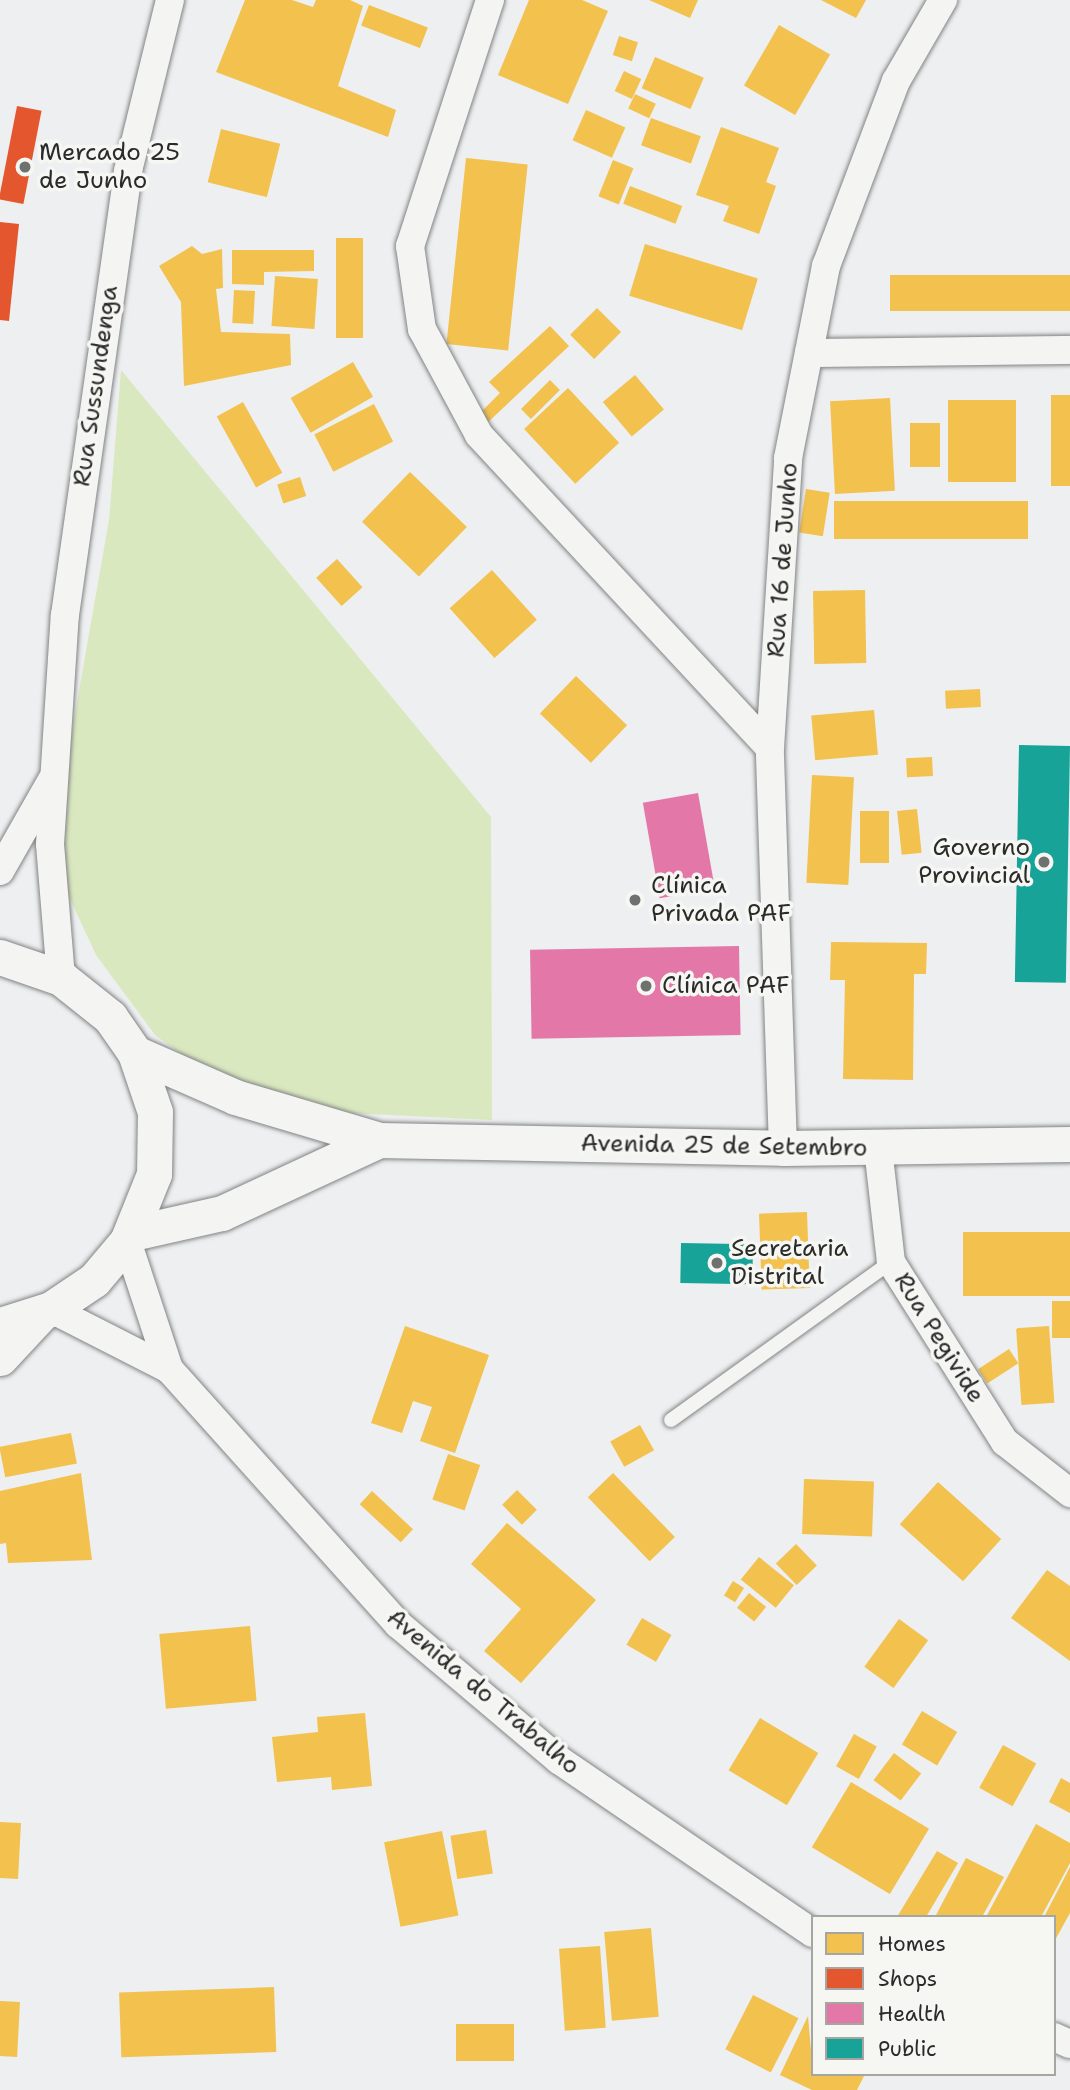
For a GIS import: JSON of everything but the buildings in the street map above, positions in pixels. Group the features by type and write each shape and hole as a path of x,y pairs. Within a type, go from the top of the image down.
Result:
{"street":[{"name":"Rua Sussundenga","path":"61,978 51,884 54,777 65,615 128,171 170,0"},
{"path":"490,0 410,246 422,330 479,435 770,748"},
{"name":"Rua 16 de Junho","path":"783,1148 770,748 788,458 826,266 896,80 943,0"},
{"path":"809,353 1070,350"},
{"name":"Rua Sussundenga","path":"0,871 54,777"},
{"path":"0,957 61,978 110,1017 135,1053 155,1112 154,1174 130,1237 94,1280 47,1311 0,1358"},
{"name":"Avenida 25 de Setembro","path":"135,1053 235,1097 379,1140 783,1148 1070,1144"},
{"name":"Avenida 25 de Setembro","path":"130,1237 222,1213 379,1140"},
{"name":"Rua Pegivide","path":"878,1148 891,1262 1005,1442 1070,1493"},
{"name":"Avenida do Trabalho","path":"130,1237 169,1369"},
{"path":"0,1325 47,1311"},
{"name":"Avenida do Trabalho","path":"47,1311 169,1369 398,1624 559,1760 811,1932"}],"lane":[{"path":"671,1420 891,1262"}],"green space":[{"path":"121,370 491,817 492,1120 287,1110 211,1075 155,1035 96,955 58,873 56,822 109,520"}],"place":[{"name":"Mercado 25 de Junho","path":"25,167"},
{"name":"Governo Provincial","path":"1044,862"},
{"name":"Clínica Privada PAF","path":"635,900"},
{"name":"Clínica PAF","path":"646,986"},
{"name":"Secretaria Distrital","path":"717,1263"}]}
